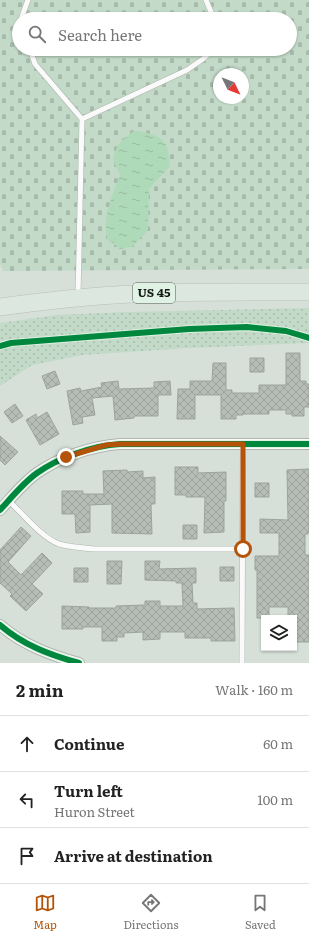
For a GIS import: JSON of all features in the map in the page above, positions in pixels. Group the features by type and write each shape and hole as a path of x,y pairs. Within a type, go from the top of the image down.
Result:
{"main road":[{"name":"US 45","path":"0,307 132,294 309,292"}],"street":[{"path":"0,510 27,481 38,473 66,457 106,445 309,444"},
{"path":"0,625 17,638 54,659 79,663"}],"lane":[{"path":"24,12 28,0"},
{"path":"206,0 211,12"},
{"path":"32,56 35,64 82,119 78,299"},
{"path":"82,119 186,70 206,56"},
{"path":"242,663 243,444"},
{"path":"9,500 44,535 58,543 76,547 94,550 243,549"}],"green space":[{"path":"0,0 309,0 309,269 3,271 0,264"},
{"path":"309,308 309,343 189,348 82,355 32,365 0,386 0,323 57,315"}],"water":[{"path":"134,131 148,133 162,140 167,147 170,166 149,189 148,230 132,247 120,249 107,239 106,221 109,206 120,174 114,162 115,152 123,140"}],"building":[{"path":"286,353 300,353 300,381 306,381 306,384 309,384 309,407 304,407 304,416 292,416 292,414 286,414 286,410 269,410 269,414 243,414 236,415 236,419 221,419 221,395 195,395 195,419 177,419 178,389 190,389 190,381 212,381 213,363 226,363 226,390 232,390 232,393 259,393 259,385 286,385"},
{"path":"250,358 264,358 264,372 250,372"},
{"path":"55,371 60,384 47,389 42,376"},
{"path":"118,381 119,389 154,388 154,382 170,381 171,395 158,395 158,416 134,416 134,418 115,420 113,396 92,398 95,415 82,417 83,423 73,425 67,391 80,388 81,391 102,387 101,383"},
{"path":"15,404 23,416 12,423 4,412"},
{"path":"47,412 59,434 40,445 26,420 36,414 37,418"},
{"path":"0,436 18,452 5,465 0,460"},
{"path":"175,467 198,467 198,473 226,472 224,532 204,533 205,497 186,497 186,495 175,495"},
{"path":"309,469 309,527 308,534 305,534 305,555 309,555 309,642 297,642 297,615 288,615 288,607 269,607 269,615 261,615 261,618 257,618 257,570 255,570 255,556 279,556 279,533 260,533 260,519 288,520 287,470"},
{"path":"127,470 127,472 143,471 143,478 155,477 155,504 151,504 152,534 112,533 112,504 90,505 90,532 76,533 75,514 62,514 62,491 83,491 83,494 104,494 103,471"},
{"path":"255,483 269,483 269,497 255,497"},
{"path":"183,525 197,525 197,539 183,539"},
{"path":"21,527 31,536 8,562 21,575 42,553 52,563 32,584 43,594 26,611 10,596 12,594 0,583 0,550"},
{"path":"107,561 122,561 121,584 107,584"},
{"path":"145,561 160,561 159,569 196,568 196,583 192,583 193,603 197,603 197,609 234,608 235,641 211,641 211,638 185,638 185,632 160,632 160,639 143,640 143,632 124,633 124,637 117,637 117,641 102,641 102,627 62,629 62,606 116,608 116,606 145,605 145,601 160,601 160,606 183,606 182,583 176,583 176,581 145,580"},
{"path":"220,567 234,567 234,581 220,581"},
{"path":"74,568 88,568 88,582 74,582"}],"cycle path":[{"path":"0,346 11,343 189,329 247,327 286,331 309,338"},
{"path":"0,510 22,486 46,467 66,457 98,447 120,444 309,444"},
{"path":"0,625 27,644 79,663"}],"route":[{"path":"66,457 106,445 243,444 243,549"}]}
